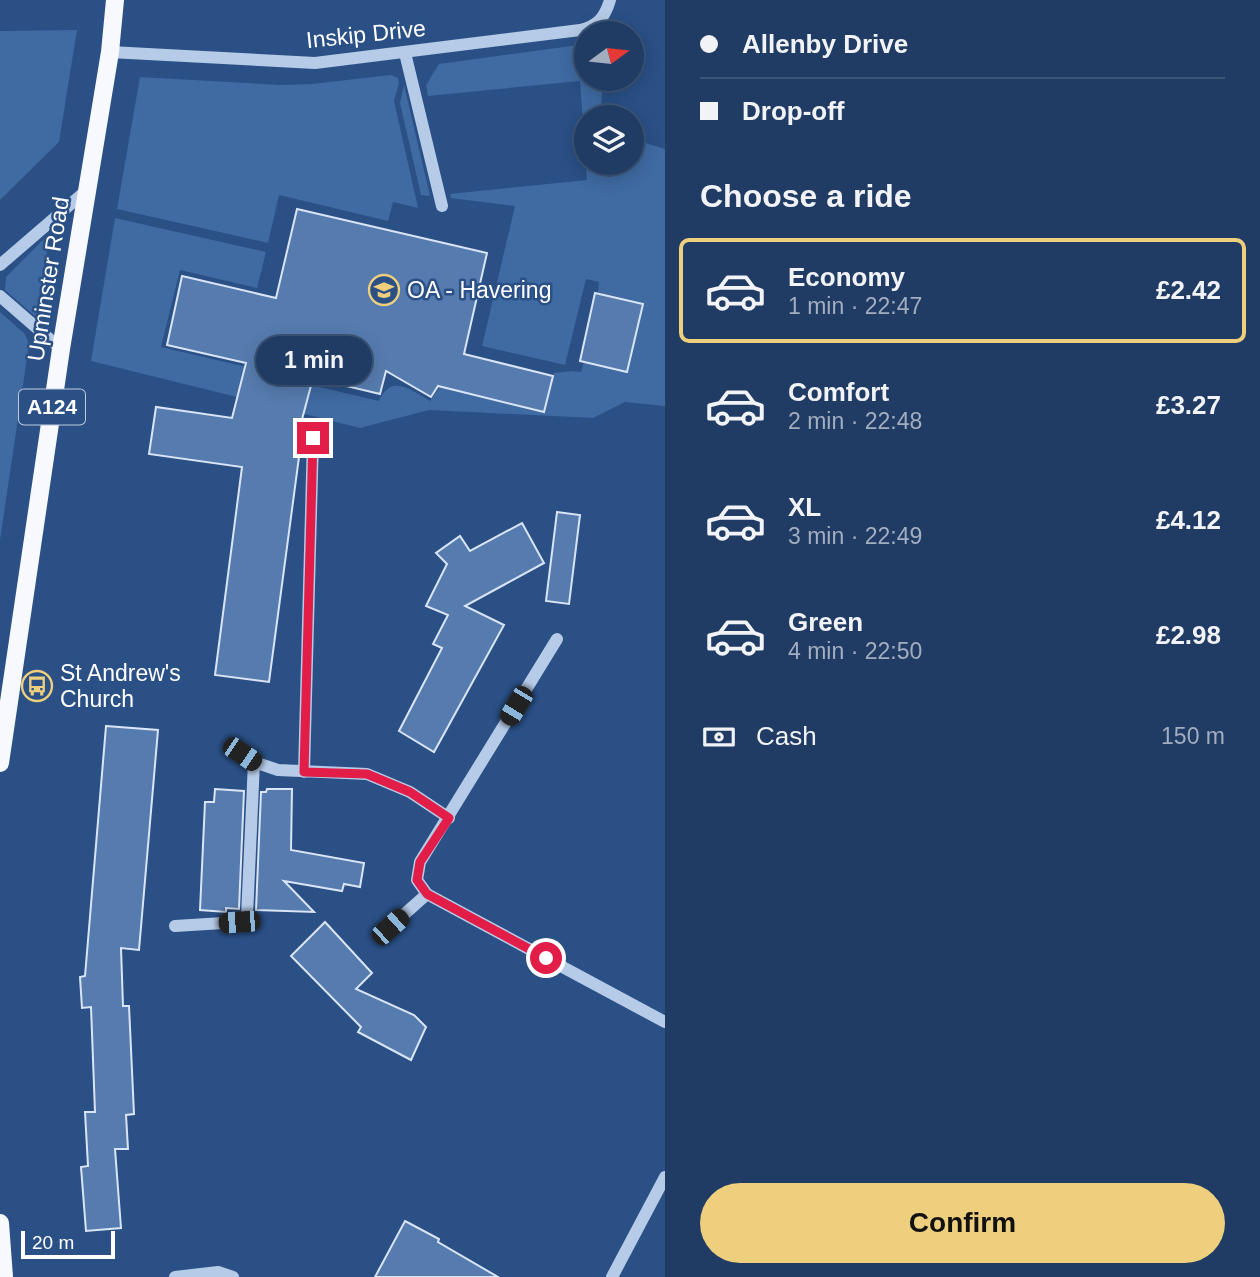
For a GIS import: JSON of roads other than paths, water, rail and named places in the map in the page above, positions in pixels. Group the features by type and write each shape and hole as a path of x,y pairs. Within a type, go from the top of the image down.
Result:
{"main road":[{"name":"A124","path":"110,52 115,0"},
{"name":"Upminster Road","path":"0,763 61,349 110,52"},
{"path":"0,1223 4,1277"}],"street":[{"name":"Inskip Drive","path":"110,52 315,63 589,28 602,19 610,0"},
{"path":"404,53 442,206"},
{"path":"0,265 87,190"},
{"path":"0,296 61,349"},
{"path":"304,772 313,438"},
{"path":"557,639 420,862 417,880 427,894 665,1022"},
{"path":"242,754 254,762 278,769 367,774 410,792 449,818"},
{"path":"175,926 239,922 247,916 254,762"},
{"path":"390,927 427,894"},
{"path":"612,1277 665,1177"},
{"path":"175,1277 218,1272 233,1277"}],"place":[{"name":"OA - Havering","path":"384,290"},
{"name":"St Andrew's Church","path":"37,686"}]}
